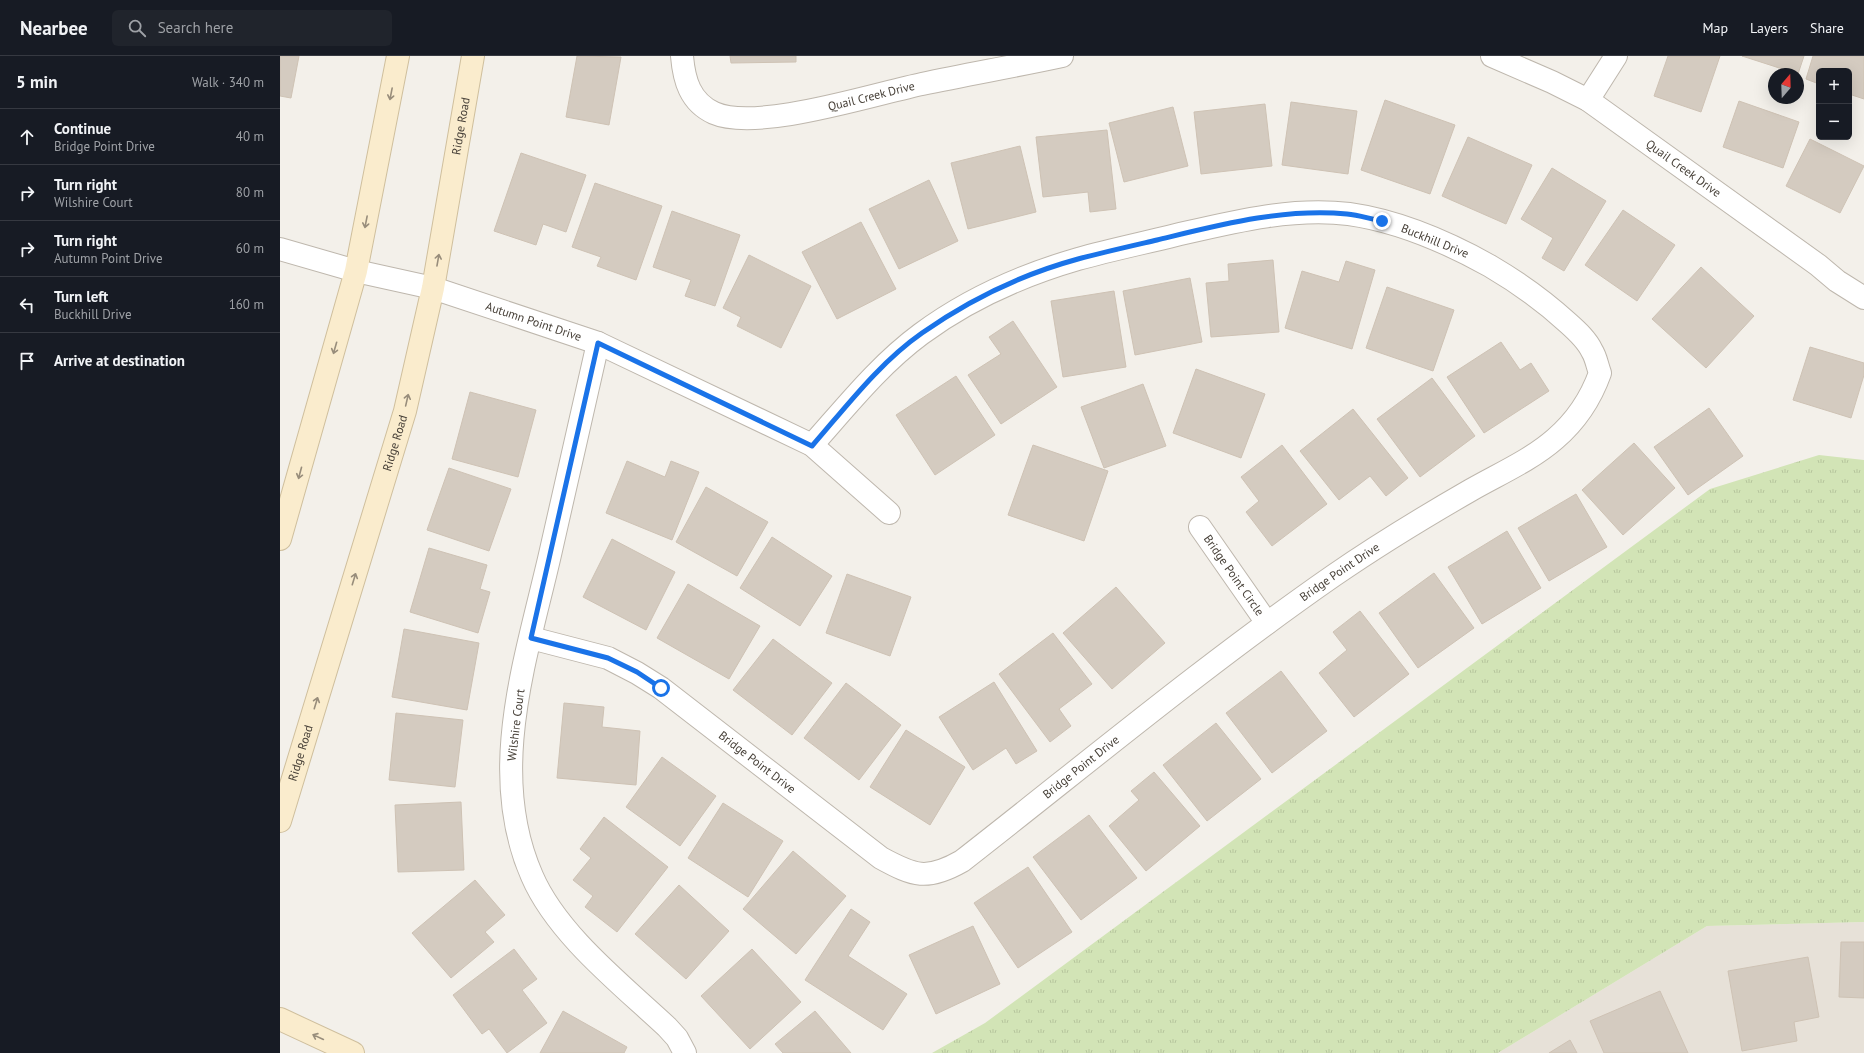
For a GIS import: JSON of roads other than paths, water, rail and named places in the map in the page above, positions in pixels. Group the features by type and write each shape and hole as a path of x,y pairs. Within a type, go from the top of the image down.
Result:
{"main road":[{"path":"280,539 356,271 398,56"},
{"name":"Ridge Road","path":"280,820 405,411 433,288 472,56"},
{"path":"280,1019 353,1053"}],"street":[{"name":"Quail Creek Drive","path":"682,56 683,75 689,90 703,106 715,113 730,117 754,118 788,114 923,84 991,72 1062,56"},
{"name":"Quail Creek Drive","path":"1492,56 1552,82 1588,100 1818,265 1837,281 1864,298"},
{"path":"1588,100 1616,56"},
{"name":"Buckhill Drive","path":"812,446 867,383 896,354 921,334 947,317 985,296 1028,276 1078,259 1264,216 1316,213 1348,214 1382,221 1425,235 1472,256 1513,279 1546,303 1584,339 1592,350 1600,372"},
{"name":"Autumn Point Drive","path":"280,249 356,271 433,288 598,343 812,446 889,513"},
{"name":"Wilshire Court","path":"598,343 516,705 510,777 512,805 522,850 527,863 543,898 561,924 585,950 667,1027 677,1038 685,1053"},
{"name":"Bridge Point Drive","path":"531,638 608,658 637,672 661,688 881,858 907,872 929,875 946,870 962,861 1267,624 1335,575 1413,523 1529,457 1554,440 1573,422 1587,401 1600,372"},
{"name":"Bridge Point Circle","path":"1200,527 1267,624"}]}
